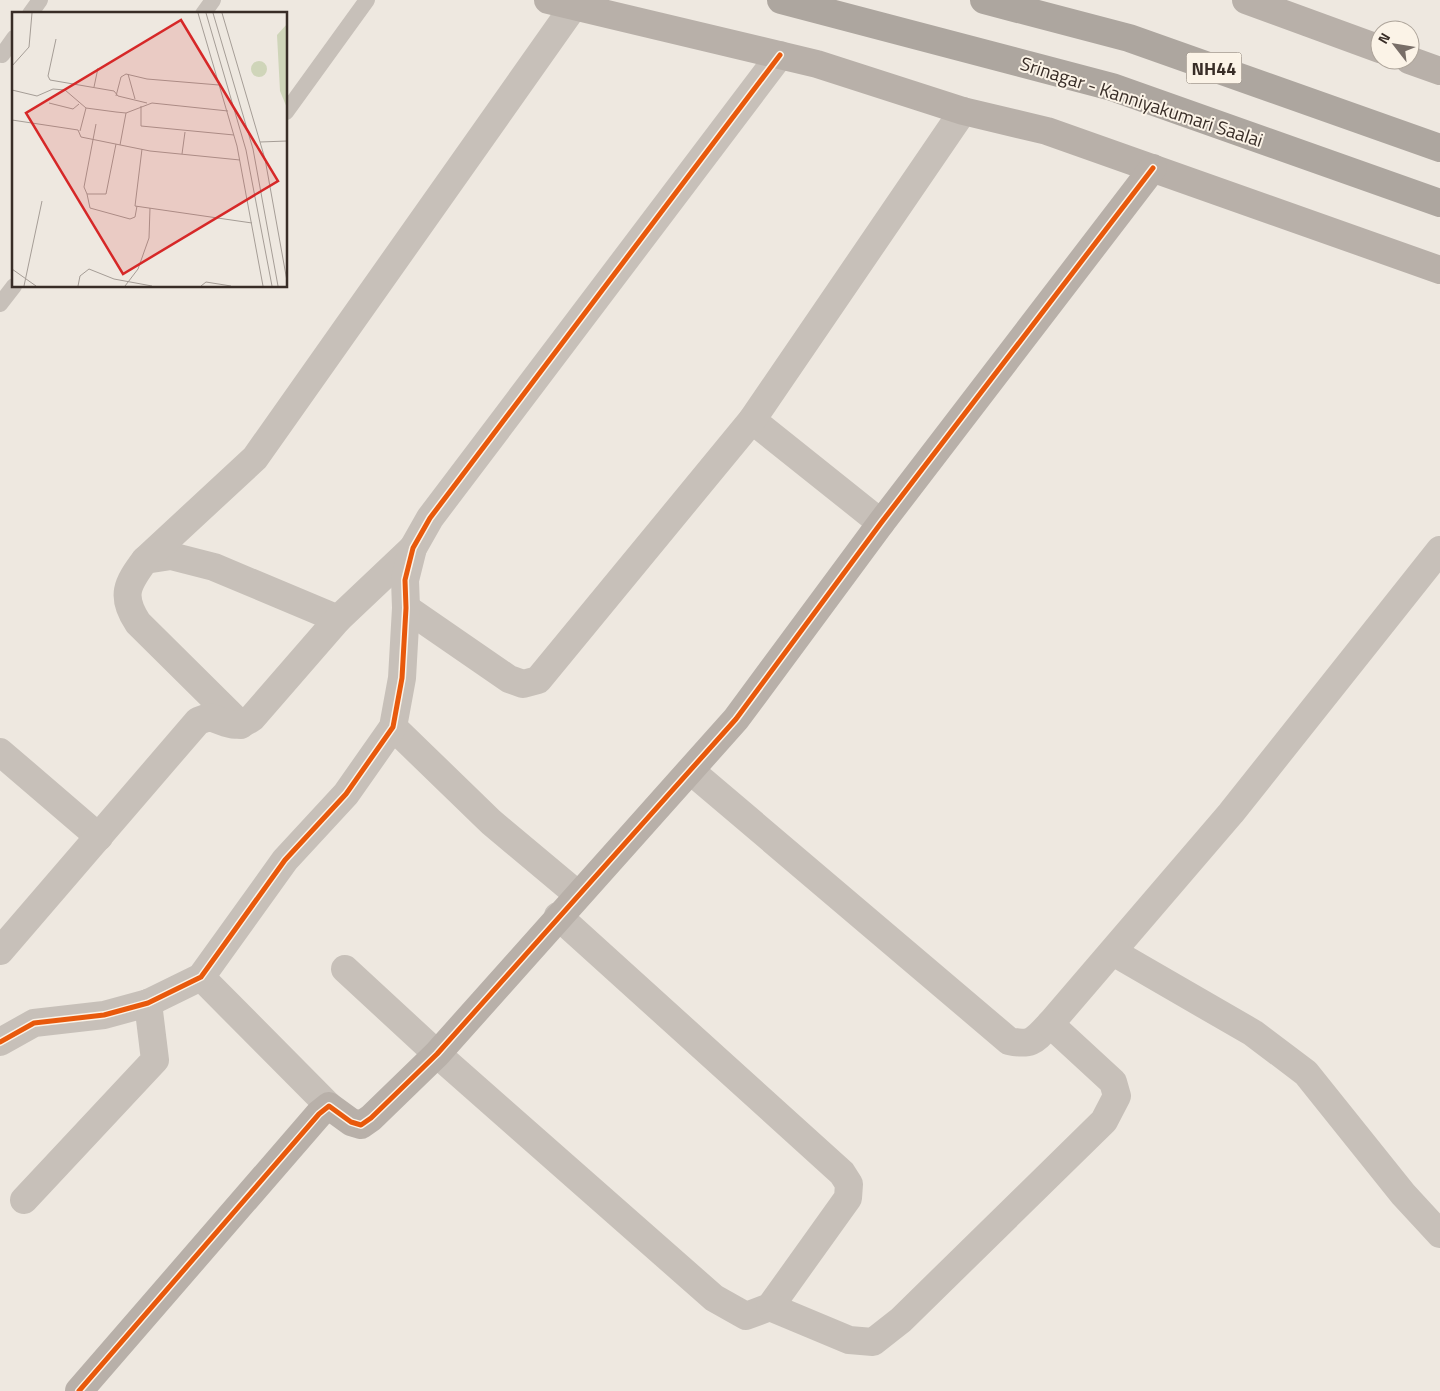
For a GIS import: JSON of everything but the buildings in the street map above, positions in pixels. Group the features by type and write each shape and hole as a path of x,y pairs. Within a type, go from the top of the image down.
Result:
{"highway":[{"name":"Srinagar - Kanniyakumari Saalai","path":"782,0 1112,87 1440,203"},
{"name":"NH44","path":"984,0 1129,38 1440,148"}],"street":[{"path":"548,0 817,64 963,111 1048,132 1440,270"},
{"path":"1246,0 1370,45"},
{"path":"241,725 138,623 127,608 126,596 132,577 145,560 255,458 574,6"},
{"path":"0,1042 34,1023 104,1015 148,1003 201,977 285,860 346,794 394,727 402,678 406,608 405,580 413,548 430,518 780,55"},
{"path":"1420,64 1440,72"},
{"path":"406,608 509,679 523,684 538,680 752,420 963,111"},
{"path":"201,977 329,1106 351,1122 361,1125 371,1118 437,1054 577,894 691,771 736,719 881,522 1153,168"},
{"path":"752,420 881,522"},
{"path":"0,951 198,721 209,717 241,725 252,718 338,619 413,548"},
{"path":"691,771 1009,1041 1024,1044 1036,1039 1050,1024 1231,813 1440,550"},
{"path":"145,560 171,556 214,567 338,619"},
{"path":"394,727 491,822 577,894"},
{"path":"0,752 99,837"},
{"path":"345,969 437,1054 714,1298 746,1316 770,1307 848,1198 849,1184 842,1173 558,916"},
{"path":"1113,952 1253,1033 1306,1073 1403,1194 1440,1234"},
{"path":"24,1200 154,1060 148,1003"},
{"path":"770,1307 849,1340 873,1342 901,1320 1104,1121 1116,1096 1113,1082 1050,1024"},
{"path":"79,1391 318,1114 329,1106"}],"lane":[{"path":"31,12 40,0"},
{"path":"205,12 213,0"},
{"path":"288,109 366,0"},
{"path":"2,55 12,41"},
{"path":"0,304 12,288"}],"cycle path":[{"path":"0,1042 34,1023 104,1015 148,1003 201,977 285,860 346,794 393,727 402,678 406,608 405,580 413,548 430,518 780,55"},
{"path":"79,1391 319,1114 329,1106 351,1122 361,1125 371,1118 437,1054 736,719 881,523 1153,168"}]}
